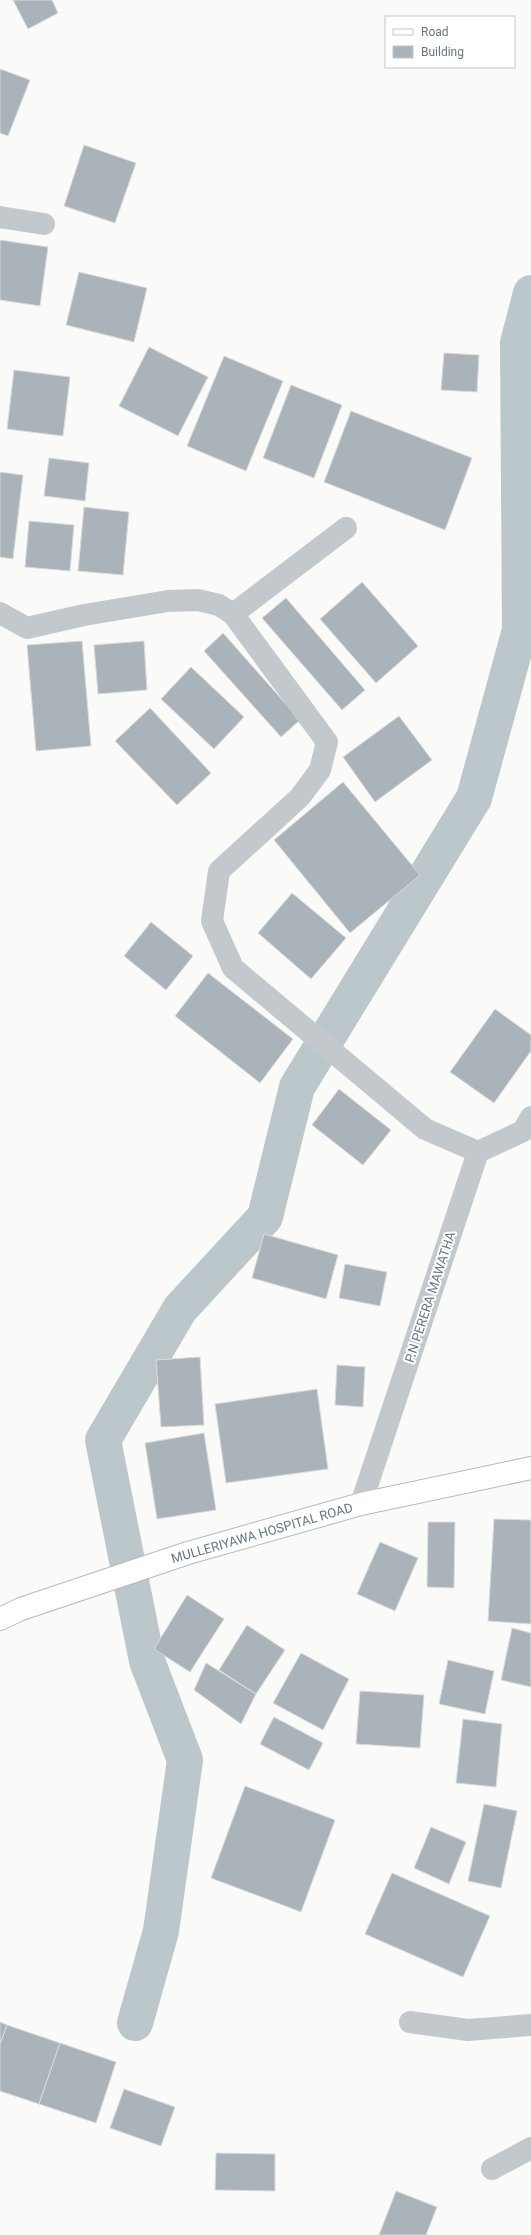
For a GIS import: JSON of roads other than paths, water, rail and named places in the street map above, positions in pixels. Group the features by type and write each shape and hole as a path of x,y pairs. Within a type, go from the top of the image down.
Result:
{"main road":[{"name":"MULLERIYAWA HOSPITAL ROAD","path":"0,1619 21,1609 188,1553 361,1504 531,1468"}],"street":[{"path":"0,216 44,224"},
{"path":"233,614 346,528"},
{"path":"0,613 27,628 84,615 168,601 198,600 218,605 233,614 327,742 320,770 300,797 219,871 212,921 233,968 425,1129 478,1152 523,1130 531,1117"},
{"name":"P.N PERERA MAWATHA","path":"361,1504 478,1152"},
{"path":"410,2022 468,2030 531,2025"},
{"path":"492,2169 531,2148"}],"waterway":[{"path":"135,2023 161,1931 185,1760 147,1661 103,1440 180,1309 265,1217 297,1087 474,798 520,630 518,343 531,293"}]}
